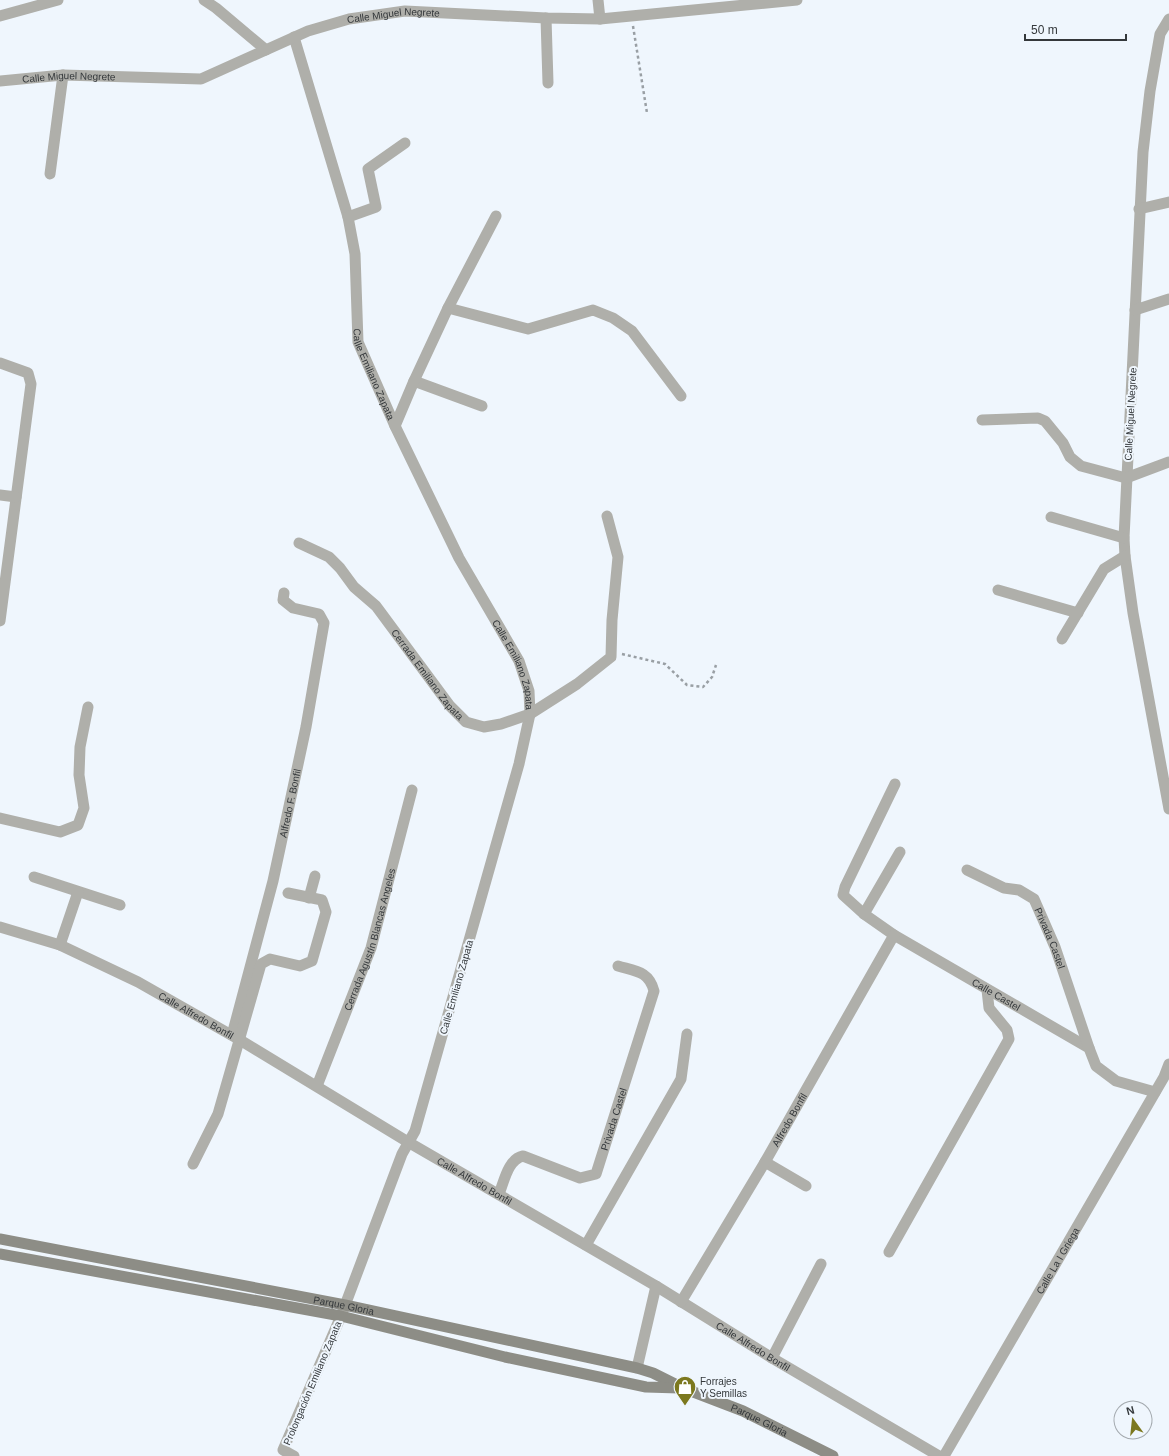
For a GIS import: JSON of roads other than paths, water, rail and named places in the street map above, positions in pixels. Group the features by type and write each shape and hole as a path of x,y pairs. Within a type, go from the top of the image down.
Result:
{"main road":[{"name":"Parque Gloria","path":"0,1239 345,1305 637,1368 653,1373 683,1388 743,1411 833,1456"},
{"name":"Parque Gloria","path":"0,1254 341,1316 505,1358 646,1387 683,1388"},
{"path":"505,1358 509,1340"}],"street":[{"path":"0,16 58,0"},
{"path":"204,0 216,8 266,50"},
{"path":"598,0 600,19"},
{"name":"Calle Miguel Negrete","path":"0,81 63,75 201,79 308,31 349,19 405,11 546,18 600,19 797,0"},
{"path":"546,18 548,83"},
{"name":"Calle Miguel Negrete","path":"1169,19 1160,34 1150,91 1143,152 1124,538 1133,613 1169,809"},
{"name":"Calle Emiliano Zapata","path":"294,37 348,217 355,254 359,325 358,342 395,426 458,558 519,661 529,690 530,714 519,764 414,1132 399,1162 345,1305"},
{"path":"50,174 63,75"},
{"path":"348,217 376,207 368,169 405,143"},
{"path":"1139,209 1169,202"},
{"path":"395,426 448,308 496,216"},
{"path":"1135,310 1169,299"},
{"path":"448,308 528,330 593,310 613,318 632,331 681,396"},
{"path":"0,363 28,373 31,384 0,621"},
{"path":"414,381 482,406"},
{"path":"982,420 1038,418 1045,421 1063,443 1070,457 1081,466 1126,478 1169,462"},
{"path":"0,495 16,497"},
{"name":"Cerrada Emiliano Zapata","path":"298,543 329,557 340,568 354,587 376,606 450,706 466,722 484,727 501,724 530,714 577,684 611,657 612,620 618,557 607,516"},
{"path":"1051,517 1124,538"},
{"path":"1062,639 1104,569 1125,556"},
{"path":"998,590 1078,613"},
{"name":"Alfredo F. Bonfil","path":"236,1037 274,881 306,727 324,623 319,614 293,608 283,600 284,593"},
{"path":"0,818 60,832 78,825 84,808 79,775 80,747 88,707"},
{"name":"Calle Castel","path":"895,784 845,887 843,895 864,914 894,935 1089,1048"},
{"name":"Cerrada Agustín Blancas Angeles","path":"317,1086 371,948 412,790"},
{"path":"864,914 900,852"},
{"name":"Privada Castel","path":"967,870 1004,888 1019,890 1034,899 1055,947 1089,1048"},
{"path":"309,898 315,876"},
{"path":"34,877 120,905"},
{"path":"60,946 78,892"},
{"path":"192,1164 218,1114 236,1037 261,964 270,960 300,966 312,961 326,912 322,900 288,893"},
{"name":"Calle Alfredo Bonfil","path":"0,927 60,946 138,982 236,1037 408,1142 656,1286 772,1358 939,1456"},
{"name":"Alfredo Bonfil","path":"681,1302 765,1162 894,935"},
{"name":"Privada Castel","path":"499,1194 509,1168 519,1157 523,1156 580,1178 596,1174 654,991 652,982 644,974 618,966"},
{"path":"890,1252 1009,1039 1007,1030 989,1008 987,990"},
{"path":"586,1245 681,1079 687,1034"},
{"path":"1089,1048 1096,1066 1116,1080 1155,1092"},
{"name":"Calle La I Griega","path":"944,1456 1164,1078 1169,1064"},
{"path":"765,1162 806,1186"},
{"path":"772,1358 821,1264"},
{"path":"637,1368 656,1286"},
{"name":"Prolongación Emiliano Zapata","path":"294,1456 283,1450 345,1305"}],"place":[{"name":"Forrajes Y Semillas","path":"685,1406"}]}
